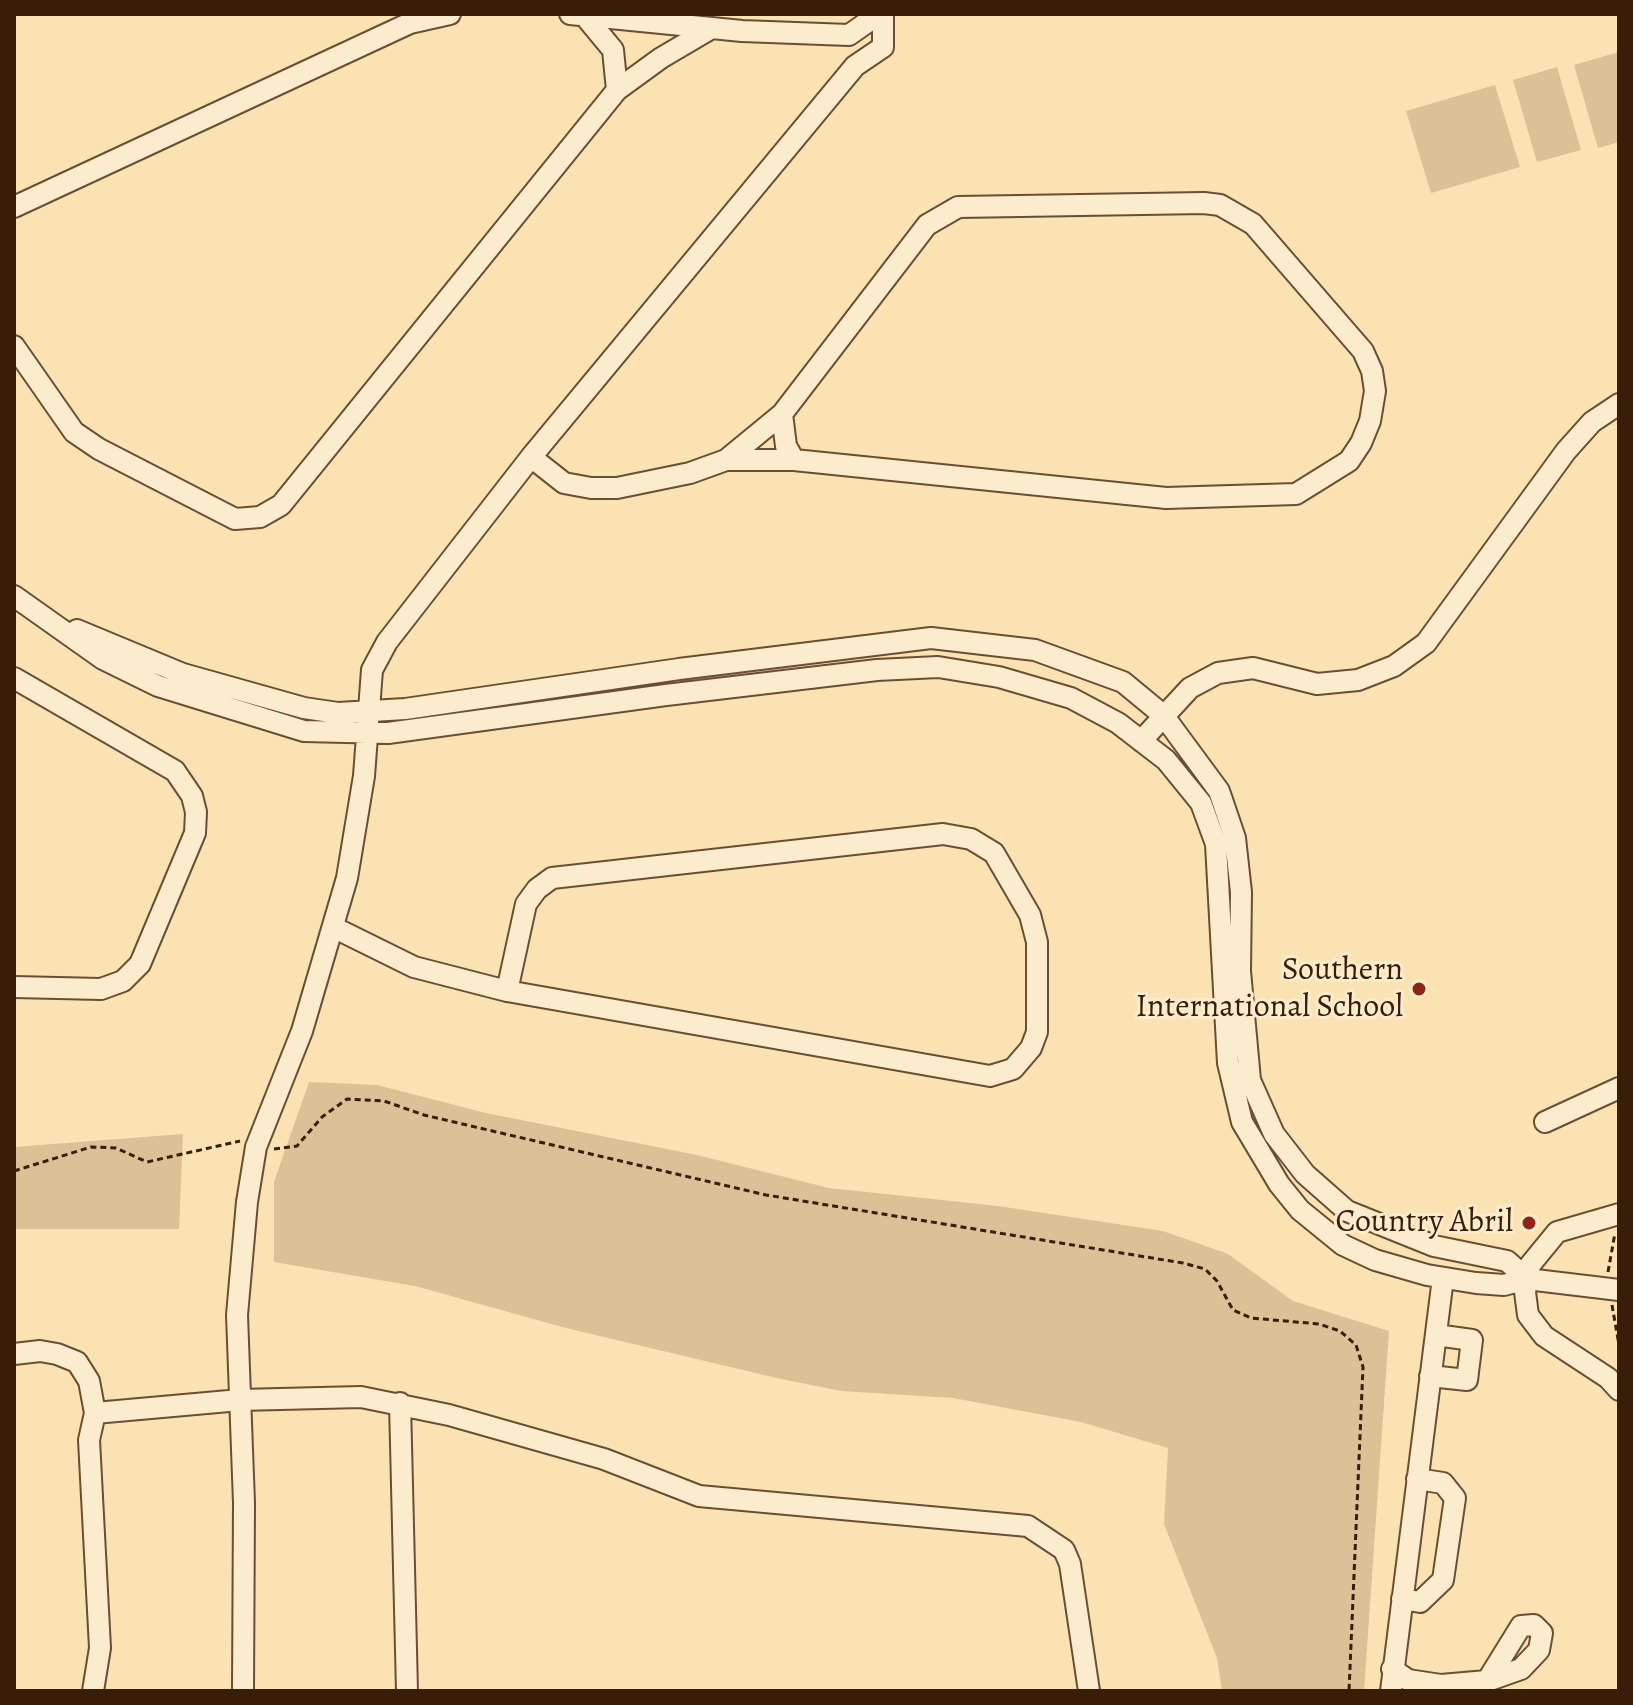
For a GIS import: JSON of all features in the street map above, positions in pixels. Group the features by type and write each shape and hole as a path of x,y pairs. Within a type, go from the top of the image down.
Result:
{"street":[{"path":"14,207 410,23 450,14"},
{"path":"243,1691 237,1315 247,1202 256,1147 302,1031 335,928 357,824 372,670 387,642 531,457 855,66 883,47 881,14 849,35 712,28 570,14"},
{"path":"584,15 613,50 617,90"},
{"path":"14,346 74,432 99,449 235,519 260,517 281,505 617,90 661,58 712,28"},
{"path":"849,35 855,66"},
{"path":"531,457 564,483 591,488 617,488 690,473 726,460 782,414 927,225 958,207 1220,205 1253,224 1363,351 1372,371 1375,391 1370,421 1349,461 1296,494 1166,498 794,460 726,460"},
{"path":"1141,741 1190,688 1218,673 1253,668 1317,684 1358,680 1394,666 1426,643 1566,451 1592,422 1619,404"},
{"path":"782,414 786,446 794,460"},
{"path":"14,596 103,659 158,686 304,731 368,734 681,693 877,670 938,667 999,677 1071,698 1118,723 1166,760 1201,803 1216,844 1228,1063 1242,1122 1279,1184 1321,1230 1375,1260 1435,1276 1504,1285 1527,1279 1612,1288"},
{"path":"40,614 183,674 304,708 338,713 369,712 931,638 1035,650 1078,663 1123,682 1163,715 1219,791 1235,838 1241,892 1240,971 1250,1080 1274,1134 1305,1174 1347,1211 1434,1246 1507,1261 1527,1279"},
{"path":"14,678 175,771 192,796 196,812 195,833 140,964 123,981 101,989 14,987"},
{"path":"335,928 414,967 507,991 990,1076 1013,1069 1031,1048 1037,1032 1037,942 1030,915 994,853 971,839 943,834 552,878 537,889 526,904 507,991"},
{"path":"1545,1122 1619,1088"},
{"path":"1618,1215 1557,1232 1537,1253 1527,1279 1525,1304 1536,1327 1554,1345 1599,1372 1619,1390"},
{"path":"1391,1691 1436,1335 1434,1246"},
{"path":"1430,1376 1467,1380 1472,1340 1436,1335"},
{"path":"14,1354 40,1351 77,1362 89,1381 95,1413 89,1440 100,1648 93,1691"},
{"path":"95,1413 240,1400 361,1397 400,1403 604,1459 699,1496 1028,1526 1064,1550 1070,1564 1089,1691"},
{"path":"400,1403 407,1691"},
{"path":"1402,1599 1420,1602 1443,1580 1455,1498 1443,1483 1417,1479"},
{"path":"1392,1669 1408,1680 1441,1685 1487,1681"}],"path":[{"path":"14,1171 91,1147 116,1148 147,1162 235,1140 256,1147 297,1146 322,1117 347,1099 384,1101 424,1115 766,1195 1205,1269 1217,1281 1233,1310 1251,1318 1319,1324 1340,1331 1356,1345 1363,1367 1349,1691"},
{"path":"1618,1215 1612,1288 1619,1345"}],"shaded area":[{"path":"1619,52 1619,142 1598,148 1574,65"},
{"path":"1557,67 1581,150 1537,162 1513,80"},
{"path":"1495,85 1520,167 1431,193 1406,111"},
{"path":"309,1082 377,1085 486,1113 697,1155 829,1188 998,1206 1163,1231 1228,1254 1293,1301 1389,1331 1364,1691 1222,1691 1217,1658 1164,1524 1168,1448 1081,1422 953,1398 841,1391 781,1379 566,1328 415,1286 274,1262 274,1182"},
{"path":"183,1134 179,1229 14,1229 14,1147"}],"place":[{"name":"Southern International School","path":"1419,989"},
{"name":"Country Abril","path":"1529,1223"}]}
